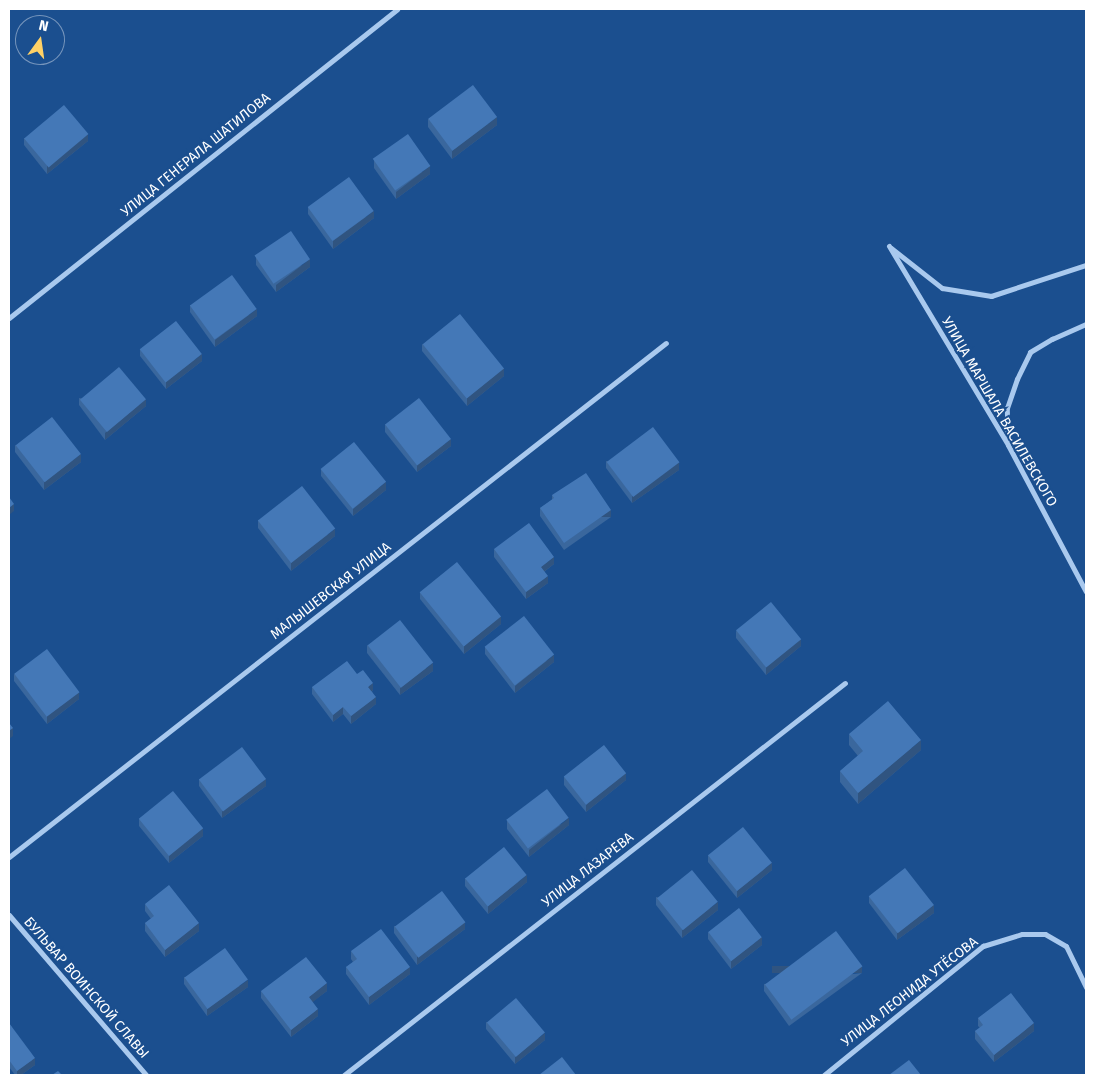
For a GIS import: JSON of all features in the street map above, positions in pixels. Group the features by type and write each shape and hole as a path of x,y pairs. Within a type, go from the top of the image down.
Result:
{"street":[{"name":"УЛИЦА ГЕНЕРАЛА ШАТИЛОВА","path":"9,318 397,9"},
{"name":"УЛИЦА МАРШАЛА ВАСИЛЕВСКОГО","path":"1086,265 991,296 942,288 889,246 1008,445 1086,592"},
{"path":"1008,445 1007,408 1017,379 1030,352 1052,339 1086,324"},
{"name":"МАЛЫШЕВСКАЯ УЛИЦА","path":"9,857 666,343"},
{"name":"УЛИЦА ЛАЗАРЕВА","path":"344,1075 845,683"},
{"name":"БУЛЬВАР ВОИНСКОЙ СЛАВЫ","path":"9,915 146,1075"},
{"name":"УЛИЦА ЛЕОНИДА УТЁСОВА","path":"824,1075 983,946 1022,934 1045,934 1066,946 1086,987"}],"building":[{"path":"473,85 497,117 452,151 428,119"},
{"path":"64,105 88,134 49,168 24,138"},
{"path":"408,134 430,166 395,191 373,159"},
{"path":"349,177 374,211 332,241 308,207"},
{"path":"291,231 310,259 274,284 255,256"},
{"path":"232,275 257,309 215,340 190,306"},
{"path":"460,314 504,368 467,399 423,344"},
{"path":"176,321 202,354 166,382 140,349"},
{"path":"119,367 146,399 107,432 80,400"},
{"path":"419,398 451,439 417,465 385,424"},
{"path":"52,417 81,454 45,482 16,445"},
{"path":"653,427 679,462 633,497 607,462"},
{"path":"354,442 386,482 353,509 321,469"},
{"path":"586,473 611,510 564,543 540,508 554,498 552,495"},
{"path":"302,486 335,529 291,563 258,520"},
{"path":"9,497 14,504 9,508"},
{"path":"529,523 554,557 541,567 548,576 526,592 494,549"},
{"path":"457,562 501,616 464,647 420,592"},
{"path":"771,602 801,639 766,668 736,630"},
{"path":"524,616 554,655 515,685 485,647"},
{"path":"400,620 433,663 401,688 368,645"},
{"path":"47,649 79,692 47,717 14,674"},
{"path":"347,661 357,674 363,670 373,683 368,687 376,697 351,716 343,707 333,715 312,687"},
{"path":"888,701 921,740 858,793 840,771 863,751 849,734"},
{"path":"9,723 13,728 9,731"},
{"path":"604,745 626,773 586,805 564,776"},
{"path":"242,747 266,779 223,811 199,779"},
{"path":"547,789 569,818 528,848 506,820"},
{"path":"173,791 203,828 169,856 139,819"},
{"path":"743,827 772,863 737,891 708,855"},
{"path":"504,847 527,875 488,906 465,878"},
{"path":"905,868 934,905 898,933 869,896"},
{"path":"692,870 718,902 683,930 657,898"},
{"path":"169,885 199,923 165,950 145,923 154,916 145,904"},
{"path":"442,891 465,922 418,958 395,927"},
{"path":"739,908 762,937 731,961 708,932"},
{"path":"381,929 410,967 369,997 346,967 357,959 351,951"},
{"path":"836,931 862,966 791,1020 765,985"},
{"path":"225,948 248,980 207,1009 185,977"},
{"path":"306,957 327,983 309,997 318,1009 291,1030 261,991"},
{"path":"1011,993 1034,1023 994,1055 975,1031 983,1025 978,1018"},
{"path":"516,998 545,1032 516,1057 487,1022"},
{"path":"9,1023 35,1058 17,1071 9,1060"},
{"path":"562,1057 576,1075 539,1075"},
{"path":"909,1060 921,1075 889,1075"},
{"path":"58,1071 62,1075 52,1075"}]}
